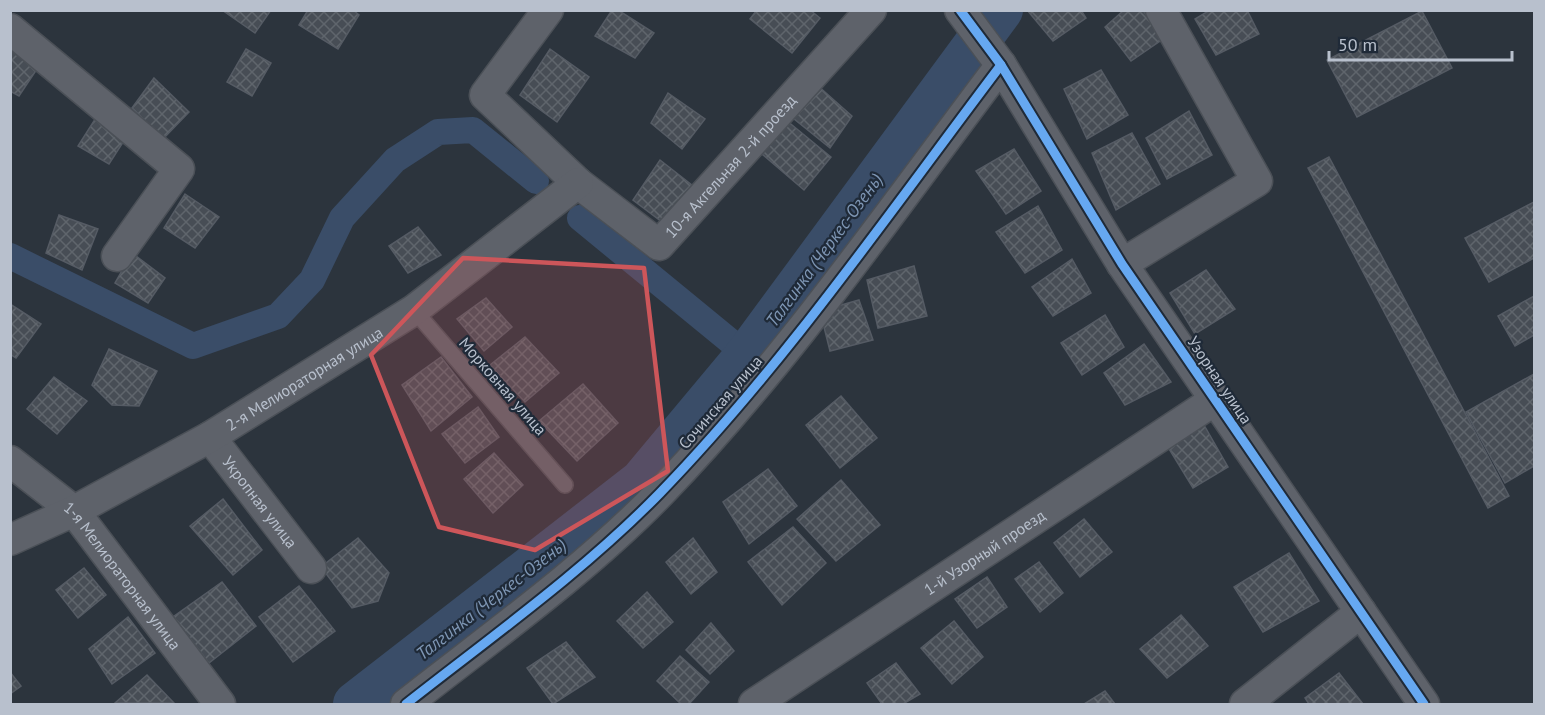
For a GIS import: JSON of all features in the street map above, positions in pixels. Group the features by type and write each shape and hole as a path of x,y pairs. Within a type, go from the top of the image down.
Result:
{"street":[{"path":"548,10 486,95 578,183"},
{"name":"10-я Акгельная 2-й проезд","path":"578,183 659,245 871,10"},
{"name":"Узорная улица","path":"960,10 1001,65 1122,264 1424,705"},
{"path":"1122,264 1257,181 1161,10"},
{"path":"10,29 180,169 117,256"},
{"name":"Сочинская улица","path":"406,705 573,573 659,495 751,393 1001,65"},
{"name":"2-я Мелиораторная улица","path":"10,540 75,511 210,437 414,310 578,183"},
{"name":"1-й Узорный проезд","path":"754,705 1215,400"},
{"name":"Укропная улица","path":"210,437 311,568"},
{"name":"1-я Мелиораторная улица","path":"10,461 75,511 220,705"},
{"path":"1245,705 1361,612"}],"lane":[{"name":"Морковная улица","path":"414,310 565,485"}],"highlighted area":[{"path":"463,258 644,268 668,471 535,550 439,527 371,355"}],"building":[{"path":"222,10 271,10 255,33"},
{"path":"308,10 353,10 359,15 338,49 299,25"},
{"path":"612,10 618,10 654,33 635,58 595,36"},
{"path":"757,10 810,10 820,18 792,53 750,19"},
{"path":"1027,10 1081,10 1086,18 1053,41"},
{"path":"1124,10 1143,10 1163,39 1131,61 1105,27"},
{"path":"1210,10 1247,10 1259,34 1216,55 1195,19"},
{"path":"1422,11 1452,68 1357,117 1327,60"},
{"path":"10,43 41,63 19,96 10,91"},
{"path":"246,49 271,63 252,96 227,82"},
{"path":"550,49 589,77 557,122 520,95"},
{"path":"1101,70 1128,115 1087,139 1064,89"},
{"path":"154,78 189,112 163,139 132,108"},
{"path":"817,85 852,116 830,148 793,118"},
{"path":"668,93 705,119 682,149 651,123"},
{"path":"1189,111 1212,155 1167,179 1146,138"},
{"path":"99,113 129,133 109,164 78,146"},
{"path":"786,120 831,157 804,190 762,154"},
{"path":"1132,133 1160,184 1116,210 1092,153"},
{"path":"1014,149 1041,191 1006,214 976,171"},
{"path":"1329,157 1509,496 1488,508 1308,168"},
{"path":"660,160 692,185 662,222 633,200"},
{"path":"185,194 219,217 195,248 164,228"},
{"path":"1534,202 1534,258 1489,282 1465,238"},
{"path":"1038,206 1062,250 1025,273 996,232"},
{"path":"59,215 98,229 82,270 46,253"},
{"path":"418,227 441,255 408,273 389,246"},
{"path":"132,253 165,278 148,303 115,283"},
{"path":"1072,259 1091,293 1053,316 1032,287"},
{"path":"914,266 927,316 878,328 867,280"},
{"path":"1206,270 1235,309 1195,334 1170,293"},
{"path":"1534,296 1534,335 1515,346 1498,316"},
{"path":"486,298 512,327 484,351 457,319"},
{"path":"859,300 873,340 830,351 820,311"},
{"path":"10,304 41,324 16,358 10,354"},
{"path":"1105,315 1124,347 1082,375 1061,343"},
{"path":"525,337 559,373 525,402 490,365"},
{"path":"1144,344 1171,382 1125,405 1104,373"},
{"path":"109,349 157,371 139,406 112,405 92,385"},
{"path":"441,357 472,397 431,431 402,385"},
{"path":"1534,374 1534,466 1505,483 1466,412"},
{"path":"54,377 87,401 57,434 27,409"},
{"path":"583,384 618,423 577,461 539,421"},
{"path":"841,396 877,438 840,468 806,425"},
{"path":"478,407 499,437 465,463 442,434"},
{"path":"1200,418 1228,467 1193,488 1163,439"},
{"path":"494,453 523,485 493,513 464,479"},
{"path":"768,469 797,506 749,544 723,502"},
{"path":"841,480 880,525 836,561 797,519"},
{"path":"223,499 262,550 233,575 190,526"},
{"path":"1084,519 1112,552 1080,577 1054,543"},
{"path":"793,527 826,563 782,605 748,562"},
{"path":"358,538 389,573 378,601 352,608 321,567"},
{"path":"693,538 717,572 691,594 666,562"},
{"path":"1289,553 1319,601 1263,632 1234,587"},
{"path":"1039,562 1063,593 1040,612 1015,579"},
{"path":"84,568 106,595 78,618 56,590"},
{"path":"987,577 1007,607 977,628 955,599"},
{"path":"222,582 256,626 209,663 173,617"},
{"path":"299,586 335,631 293,662 259,617"},
{"path":"647,592 673,622 643,648 617,621"},
{"path":"1181,615 1208,646 1167,678 1140,649"},
{"path":"128,617 155,653 112,684 89,649"},
{"path":"954,621 983,657 952,684 921,648"},
{"path":"711,623 734,651 710,674 686,650"},
{"path":"566,642 595,677 553,704 527,668"},
{"path":"680,656 709,682 689,704 681,704 657,681"},
{"path":"896,663 920,694 903,704 882,704 867,683"},
{"path":"10,672 21,686 10,694"},
{"path":"1339,673 1363,704 1309,704 1305,698"},
{"path":"147,675 174,703 115,703"},
{"path":"1105,691 1115,704 1084,704"}],"waterway":[{"name":"Талгинка (Черкес-Озень)","path":"355,704 641,482 747,355 1001,10"},
{"path":"10,256 193,346 278,316 312,280 342,218 395,160 438,132 473,130 536,181"},
{"path":"580,218 747,355"}],"cycle path":[{"path":"960,10 1001,65 1122,264 1424,704"},
{"path":"406,704 568,577 660,493 751,392 794,339 1001,65"}]}
